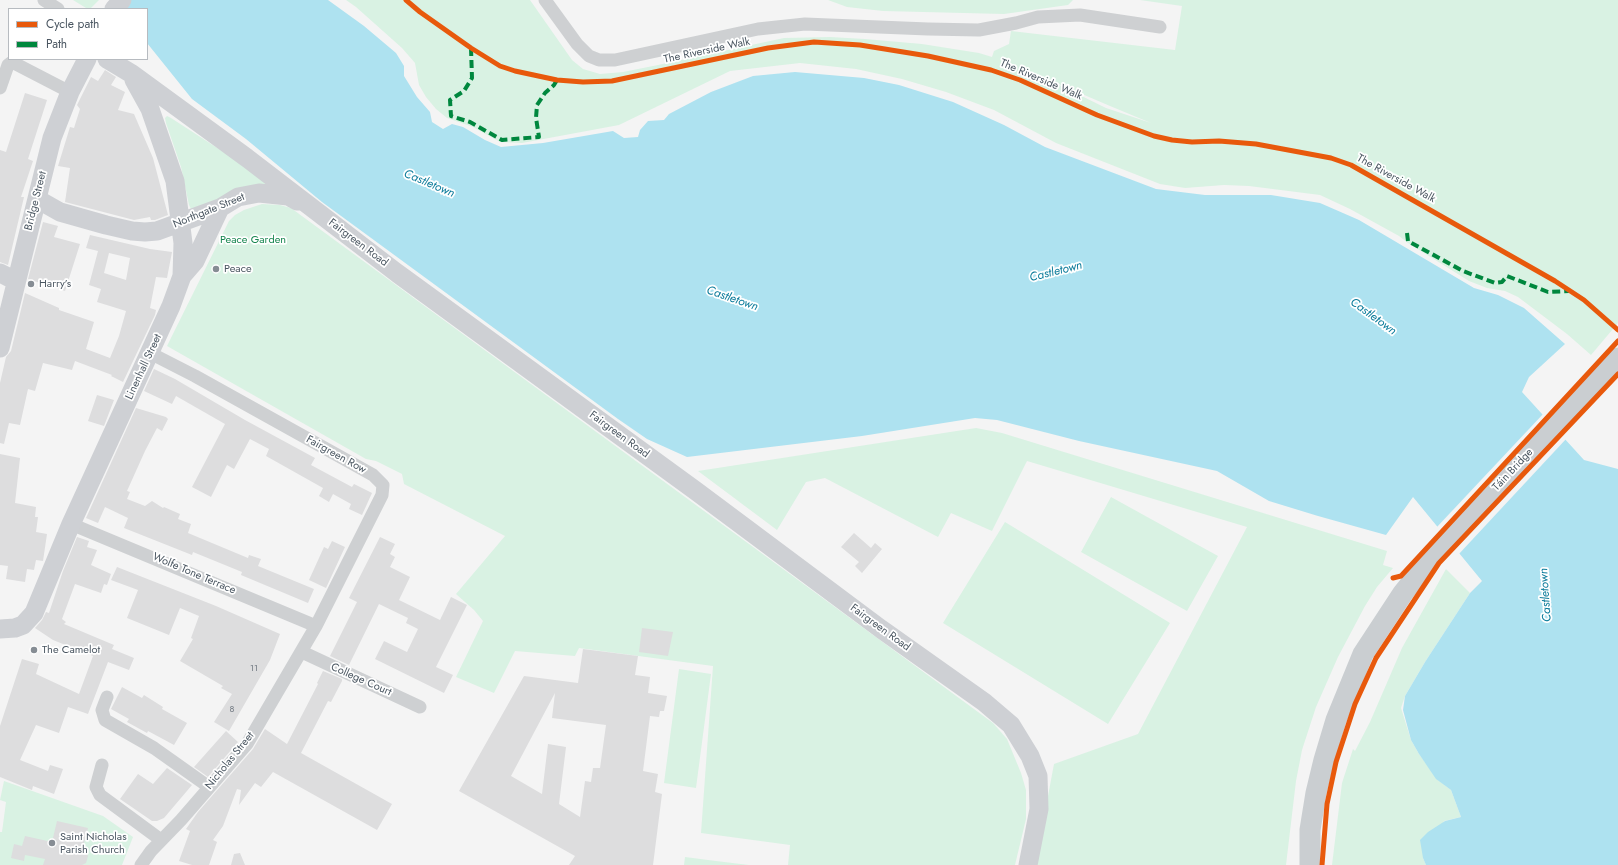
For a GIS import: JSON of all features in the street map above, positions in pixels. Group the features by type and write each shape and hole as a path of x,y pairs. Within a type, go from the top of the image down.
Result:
{"main road":[{"name":"Fairgreen Road","path":"110,60 127,67 397,272 881,629 984,702 1011,726 1030,756 1038,776 1039,810 1028,865"},
{"name":"Bridge Street","path":"0,348 8,277 37,199 52,138 70,92 87,61"},
{"name":"Linenhall Street","path":"0,629 15,628 23,625 34,613 71,524 171,306 182,276 183,243 175,181 150,109 127,67"},
{"name":"Northgate Street","path":"37,199 60,212 132,231 157,231 220,208 238,197 259,194 288,196 313,208"},
{"path":"182,276 195,261 220,208"},
{"name":"Táin Bridge","path":"1310,865 1310,830 1316,793 1336,720 1363,654 1403,593 1432,557 1618,358"}],"street":[{"path":"44,0 56,8"},
{"path":"545,0 577,44 589,56 600,60 615,60 758,29 805,24 979,30 1038,17 1080,15 1160,27"},
{"path":"0,88 8,64 12,62 70,92"},
{"name":"Fairgreen Row","path":"150,353 195,376 372,475 383,485 382,495 316,626"},
{"name":"Wolfe Tone Terrace","path":"71,524 316,626"},
{"name":"Nicholas Street","path":"141,865 151,851 247,744 316,626"},
{"name":"College Court","path":"302,652 420,707"},
{"path":"107,697 102,710 105,720 154,748 209,787"},
{"path":"102,765 96,787 100,795 161,840"}],"green space":[{"path":"73,0 99,0 91,8 86,8"},
{"path":"346,0 530,0 572,60 583,69 600,74 623,72 784,38 830,37 922,44 979,53 992,57 994,51 1009,44 1011,31 1175,50 1182,6 1140,0 1618,0 1618,323 1591,355 1567,334 1518,297 1505,291 1487,288 1469,281 1399,236 1350,209 1320,195 1249,186 1224,185 1185,188 1160,184 1056,143 994,110 946,92 902,79 856,69 800,63 730,71 619,125 522,143 500,142 473,127 447,118 436,109 426,97 419,85 415,63 402,48","holes":["1047,79 1151,123 1106,108"]},
{"path":"828,0 1073,0 1068,5 1004,14 883,11 847,7"},
{"path":"167,116 279,188 191,209 181,167 166,123 165,118"},
{"name":"Peace Garden","path":"262,204 280,205 291,208 993,723 1007,739 1021,773 1026,790 1026,819 1015,865 788,865 790,845 701,833 713,666 579,648 575,656 515,651 494,693 456,677 483,621 474,610 456,594 505,536 404,484 402,474 376,461 366,459 167,346 229,221 235,215 244,210"},
{"path":"976,428 1002,433 1387,551 1383,565 1393,568 1377,587 1365,606 1338,657 1316,707 1302,750 1296,781 1286,865 1035,865 1054,764 1138,734 1247,527 1027,461 992,531 951,513 938,537 825,478 806,482 777,530 698,471"},
{"path":"1111,497 1218,556 1187,611 1081,552"},
{"path":"1005,522 1170,623 1108,724 943,623"},
{"path":"1446,569 1470,593 1425,662 1405,696 1401,708 1411,740 1419,754 1438,780 1451,790 1461,817 1444,821 1423,858 1426,865 1332,865 1342,783 1353,749 1355,751 1370,722 1402,648"},
{"path":"679,669 711,674 696,788 664,783"},
{"path":"4,781 103,816 133,837 122,865 0,865 0,832 2,832 6,802 0,800"},
{"path":"685,857 716,861 749,865 684,865"}],"water":[{"name":"Castletown","path":"111,0 328,0 364,26 396,53 404,66 404,76 417,97 430,112 432,122 443,129 452,124 463,127 485,140 501,147 543,143 613,131 624,138 638,137 640,130 648,121 664,120 669,114 711,92 753,76 795,72 864,78 899,85 953,102 1004,125 1045,147 1156,189 1205,195 1271,195 1320,203 1359,220 1474,288 1498,295 1524,308 1565,344 1529,377 1522,392 1584,460 1618,469 1618,865 1426,865 1423,858 1420,840 1428,832 1445,821 1461,817 1451,790 1436,779 1411,740 1403,710 1405,696 1425,662 1470,593 1482,581 1413,497 1386,535 1269,501 1217,471 1079,441 997,420 975,418 862,436 687,457 647,439 618,419 322,202 246,139 192,99 148,44 148,8 118,8"}],"pier":[{"path":"1544,413 1567,438 1458,555 1436,528"}],"building":[{"path":"105,70 116,77 111,85 125,92 118,110 134,114 153,158 168,215 155,220 151,220 150,217 134,220 65,202 70,168 58,166 70,127 74,128 80,109 77,105 91,77 98,81"},
{"path":"25,93 47,100 28,159 33,161 21,197 24,197 8,265 0,262 0,150 6,152"},
{"path":"43,222 58,226 54,237 80,244 65,291 28,279"},
{"path":"90,235 150,249 172,252 167,278 156,277 150,308 156,310 155,315 123,382 111,376 112,375 75,361 72,370 43,363 35,391 28,389 20,425 9,423 4,444 0,443 0,383 6,357 11,351 25,293 59,308 59,310 94,322 86,349 110,358 119,336 126,311 97,302 101,289 89,285 98,251 86,248","holes":["109,253 130,258 126,280 104,273"]},
{"path":"154,369 175,379 245,420 315,458 311,465 352,487 354,484 372,493 362,515 349,509 351,504 333,494 329,502 319,496 323,488 266,456 269,449 250,439 234,469 227,465 211,497 192,487 225,424 176,396 172,404 144,391"},
{"path":"97,395 114,400 104,426 88,421"},
{"path":"136,408 166,417 168,419 162,431 157,428 145,451 127,491 130,492 127,499 145,506 152,501 163,508 164,507 180,514 178,519 191,524 188,533 248,558 249,555 261,559 258,566 314,589 308,603 241,575 242,572 193,552 192,555 124,528 128,518 105,507 98,523 86,518"},
{"path":"0,454 20,458 15,503 36,507 35,517 38,517 36,532 47,534 43,561 36,560 34,570 27,569 25,582 6,579 8,566 0,565"},
{"path":"854,533 871,548 875,543 882,549 862,573 855,566 859,562 841,547"},
{"path":"77,537 89,541 87,547 97,550 91,565 111,574 107,585 104,584 101,593 75,584 62,619 66,622 64,624 114,645 112,649 134,658 129,670 108,662 88,714 68,707 59,733 36,725 20,760 48,771 50,765 63,769 54,794 33,786 32,790 0,777 0,726 22,659 39,664 36,674 79,694 93,656 53,640 35,628 42,620 46,612 49,613 63,571"},
{"path":"380,537 395,544 390,554 395,557 390,567 410,577 399,600 440,620 451,597 467,605 436,667 453,675 444,693 375,659 384,641 407,652 418,629 406,623 408,618 379,604 349,665 330,656 357,602 349,598"},
{"path":"332,541 345,547 326,588 309,580 324,547 328,549"},
{"path":"117,567 216,606 280,634 270,660 229,731 214,722 232,694 221,688 223,686 180,661 193,639 191,638 199,616 180,608 169,635 127,618 138,590 111,580"},
{"path":"642,628 673,632 668,656 639,652"},
{"path":"583,649 638,656 635,675 650,677 648,693 667,696 664,711 660,711 659,717 650,716 643,771 658,774 655,792 662,794 653,865 569,865 575,856 459,791 524,676 578,683","holes":["555,693 552,718 606,725 600,768 593,768 591,782 585,781 580,817 559,804 566,747 548,744 542,794 511,776"]},
{"path":"323,671 342,679 342,681 331,702 328,701 301,753 392,804 377,830 273,772 261,787 255,783 239,805 241,790 237,789 223,826 213,840 217,842 209,865 192,865 179,861 190,831 186,829 198,812 253,749 265,729 287,744 318,684 317,683"},
{"path":"122,687 142,698 144,695 163,707 162,709 187,723 174,745 127,722 129,719 111,709"},
{"path":"226,731 238,742 208,777 194,767"},
{"path":"167,768 192,785 164,818 157,821 152,821 120,799 138,774 153,784"},
{"name":"Saint Nicholas Parish Church","path":"57,821 88,828 83,847 88,856 86,863 82,865 43,865 45,859 25,855 24,861 11,858 14,844 22,846 25,836 52,842"},
{"path":"240,853 245,865 231,865 234,854"}],"marked path":[{"path":"471,48 472,78 464,91 450,100 451,116 470,122 502,140 539,137 536,118 537,105 545,93 557,80"},
{"path":"1407,233 1408,241 1463,271 1495,283 1502,282 1507,276 1548,292 1569,291"}],"cycle path":[{"name":"The Riverside Walk","path":"406,0 420,12 471,48 500,66 515,71 557,80 583,82 612,81 768,48 814,42 860,45 928,56 991,70 1020,80 1097,115 1154,136 1192,142 1219,141 1256,144 1331,158 1351,165 1555,281 1584,300 1618,330"},
{"path":"1393,578 1401,576 1618,341"},
{"path":"1322,865 1327,804 1336,762 1355,704 1376,658 1439,563 1618,374"}],"place":[{"name":"Peace","path":"216,269"},
{"name":"Harry’s","path":"31,284"},
{"name":"The Camelot","path":"34,650"},
{"name":"Saint Nicholas Parish Church","path":"52,843"}]}
